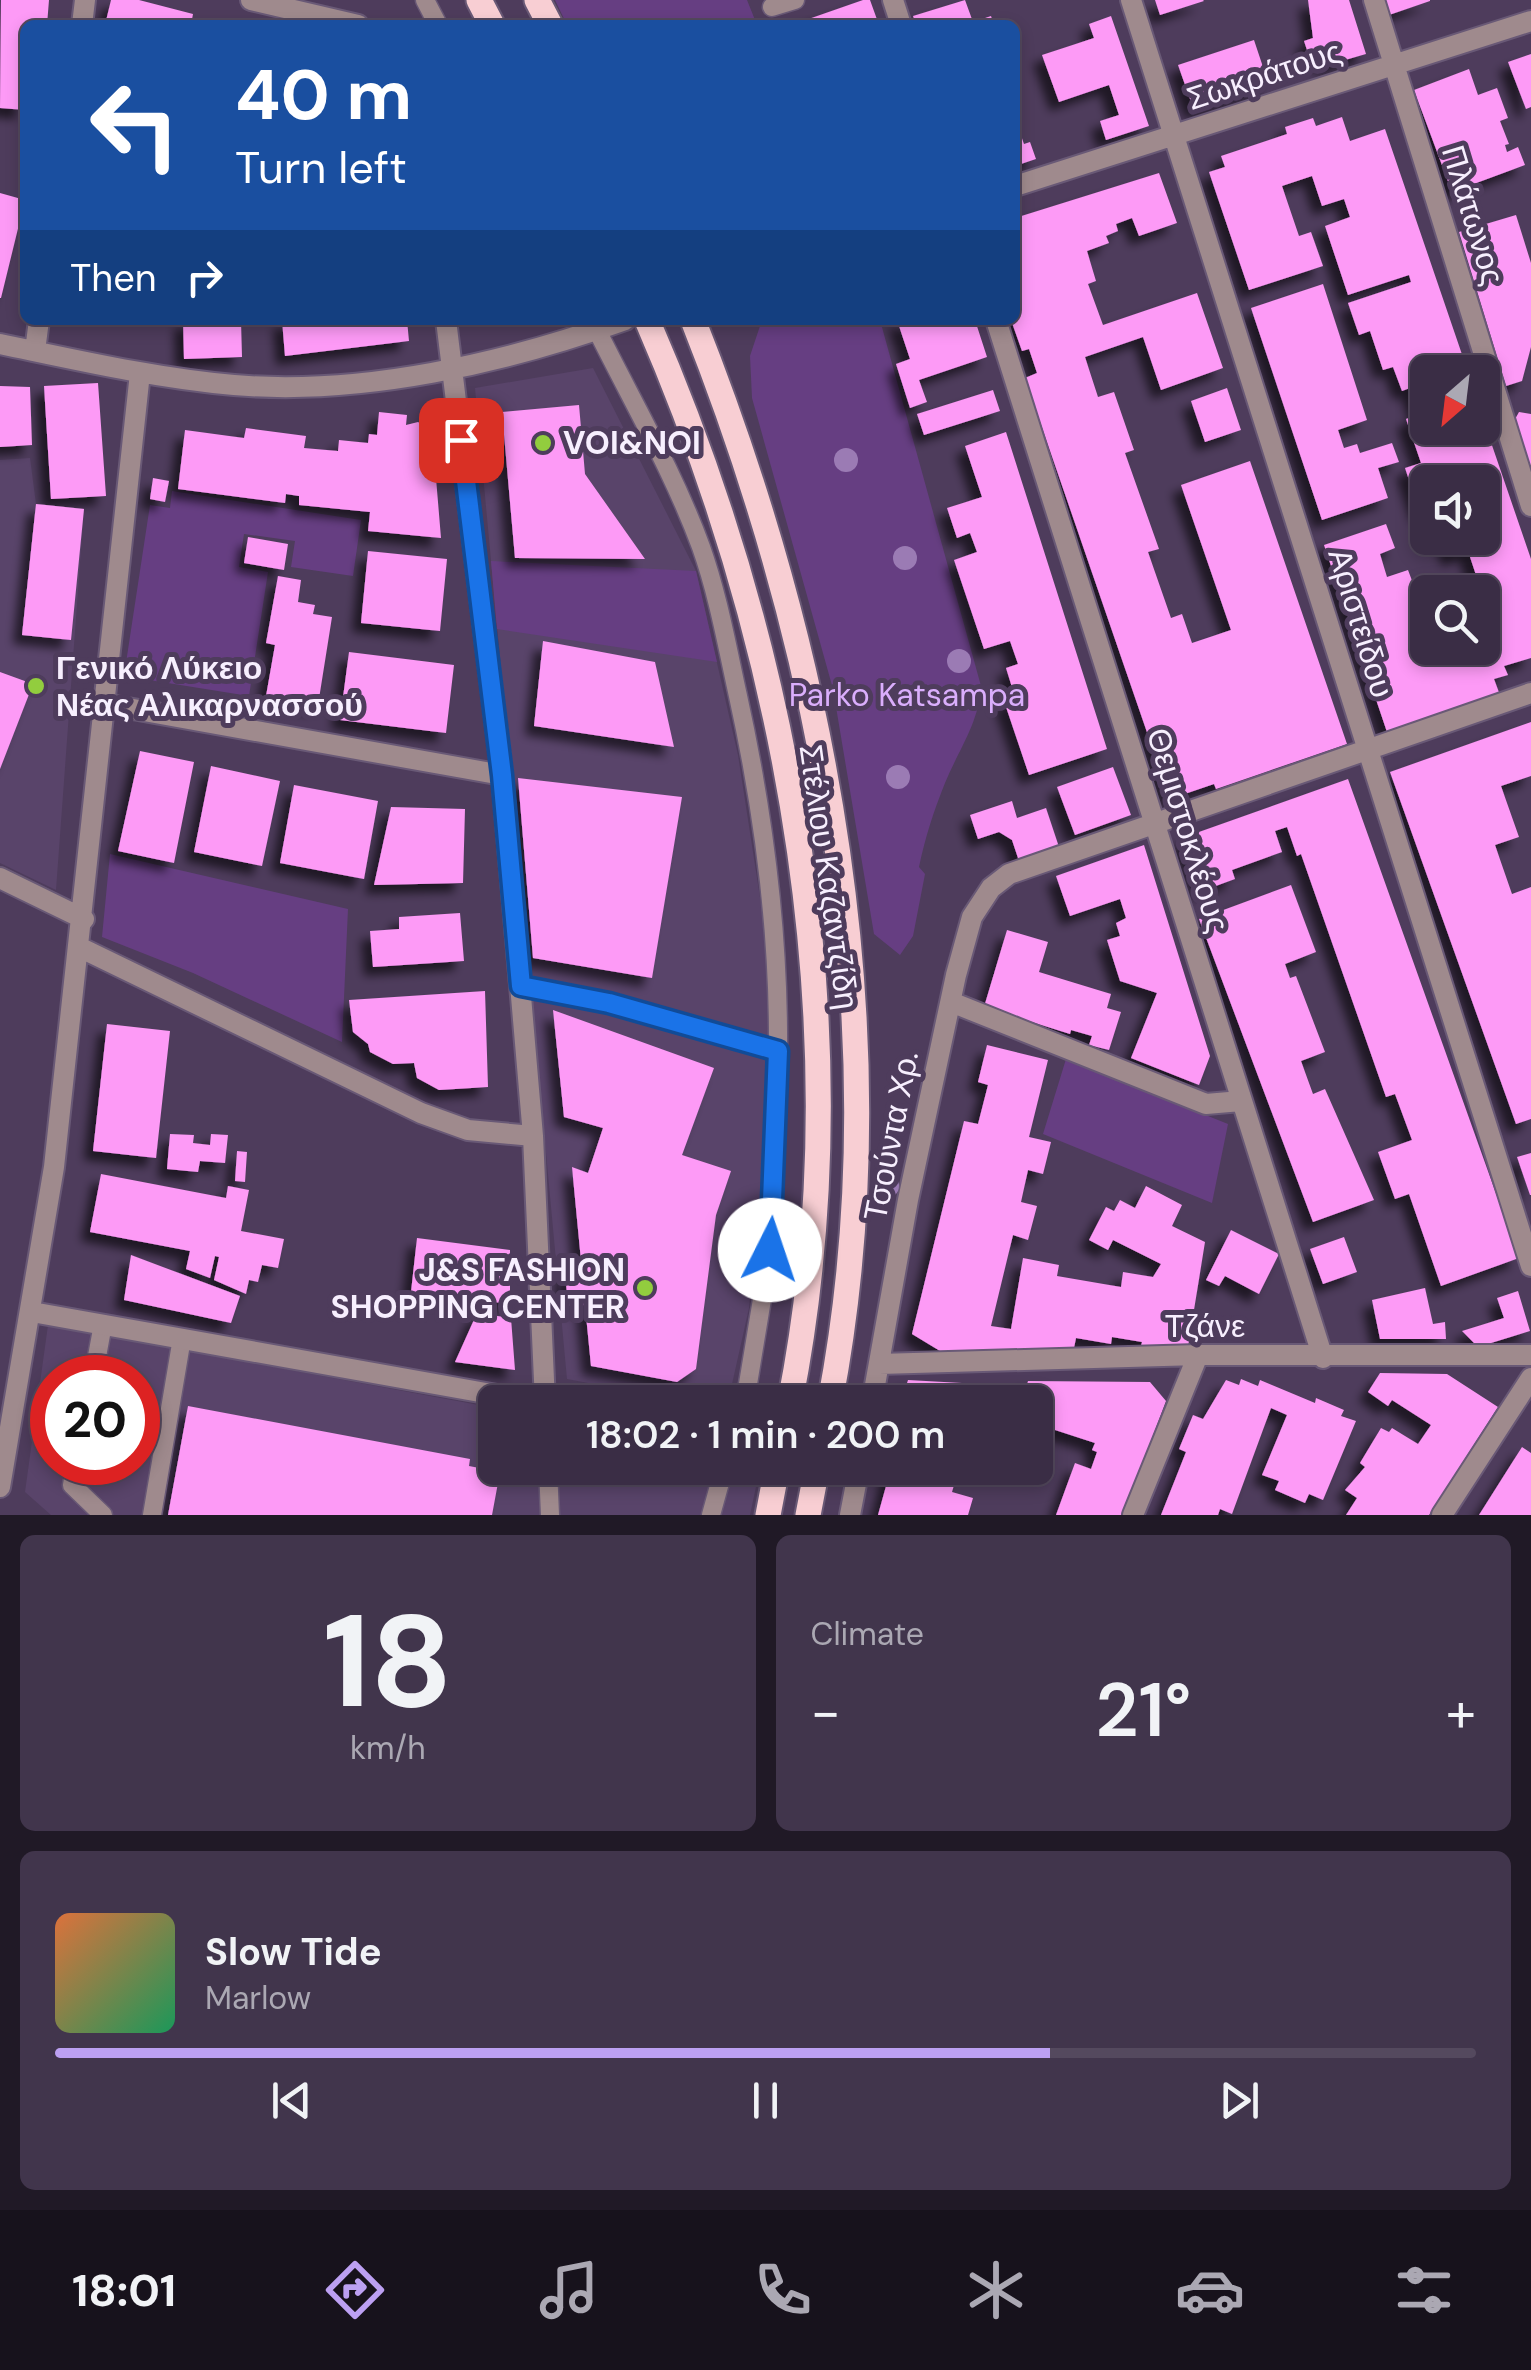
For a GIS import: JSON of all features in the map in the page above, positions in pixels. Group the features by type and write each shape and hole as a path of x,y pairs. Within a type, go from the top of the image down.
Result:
{"main road":[{"name":"Στέλιου Καζαντζίδη","path":"650,325 693,425 734,548 786,783 807,937 819,1131 810,1279 793,1385"},
{"name":"Στέλιου Καζαντζίδη","path":"696,325 751,476 788,600 838,862 852,1011 856,1190 852,1254 833,1385"},
{"path":"768,1515 774,1485"},
{"path":"808,1515 814,1485"}],"street":[{"path":"251,0 337,20"},
{"name":"Αριστείδου","path":"1132,0 1531,1266"},
{"name":"Πλάτωνος","path":"1374,0 1531,506"},
{"name":"Σωκράτους","path":"1020,184 1531,21"},
{"path":"35,351 38,325"},
{"path":"447,325 502,775 533,1136 544,1385"},
{"path":"0,344 140,372 274,386 369,380 452,366 595,325"},
{"name":"Θεμιστοκλέους","path":"998,325 1323,1358"},
{"path":"0,1487 32,1312 81,948 140,372"},
{"path":"1154,823 1531,693"},
{"path":"105,704 502,775"},
{"name":"Τσούντα Χρ.","path":"875,1385 908,1200 972,917 990,888 1009,874 1154,823"},
{"path":"0,878 84,919"},
{"path":"81,948 421,1113 468,1130 533,1136"},
{"path":"950,1002 1196,1100 1241,1102"},
{"path":"32,1312 478,1392"},
{"path":"1133,1515 1198,1355"},
{"name":"Τζάνε","path":"879,1364 1198,1355 1531,1356"},
{"path":"1442,1515 1531,1378"},
{"path":"850,1515 856,1485"}],"lane":[{"path":"772,7 795,0"},
{"path":"595,325 667,465 701,548 756,776 776,942 778,1051 770,1250 748,1385"},
{"path":"776,942 807,937"},
{"path":"521,986 609,1003 778,1051"},
{"path":"97,1355 103,1324"},
{"path":"152,1515 182,1338"},
{"path":"72,1485 103,1515"},
{"path":"549,1485 550,1515"},
{"path":"711,1515 719,1485"}],"shaded area":[{"path":"593,368 696,571 738,755 772,997 764,1173 749,1308 732,1385 599,1385 567,1379 475,388"},
{"name":"Γενικό Λύκειο Νέας Αλικαρνασσού","path":"30,458 36,504 84,509 56,890 0,863 0,460"},
{"path":"48,1325 478,1405 478,1485 756,1485 750,1515 51,1515 25,1492 30,1456 30,1485 160,1485 160,1355 44,1355"}],"green space":[{"path":"555,0 747,0 755,20 565,20"},
{"name":"Parko Katsampa","path":"760,325 881,325 981,686 972,724 930,824 919,867 925,874 913,936 900,955 874,934 833,689 752,398 750,356"},
{"path":"172,491 361,520 353,576 291,567 295,541 244,534 239,567 268,572 249,696 124,676 150,505 170,508"},
{"path":"491,561 696,571 717,662 497,629"},
{"path":"110,854 348,909 342,1042 193,973 102,937"},
{"path":"1066,1059 1228,1124 1212,1203 1043,1134"}],"building":[{"path":"1,0 49,0 47,20 20,20 20,110 0,108"},
{"path":"111,0 139,0 193,14 192,20 106,20"},
{"path":"870,0 877,20 806,20"},
{"path":"965,0 972,20 914,20 913,16"},
{"path":"1155,0 1203,0 1204,1 1160,15"},
{"path":"1308,0 1349,0 1366,54 1324,66 1321,55 1310,59 1304,41 1313,38"},
{"path":"1384,0 1430,0 1430,1 1389,15"},
{"path":"1111,16 1149,126 1106,140 1100,121 1119,115 1109,85 1059,102 1042,55 1094,38 1089,24"},
{"path":"1254,40 1269,85 1194,110 1178,65"},
{"path":"1531,54 1531,107 1526,109 1508,62"},
{"path":"1469,69 1478,95 1497,88 1508,118 1500,121 1509,144 1505,145 1507,152 1518,147 1525,165 1452,192 1414,90"},
{"path":"1342,117 1350,141 1385,129 1462,355 1410,355 1410,388 1402,391 1393,367 1383,370 1370,331 1359,335 1348,303 1411,282 1409,275 1348,295 1325,226 1350,217 1344,199 1322,206 1312,176 1282,186 1299,236 1311,232 1323,266 1249,290 1209,172 1225,167 1221,156 1287,134 1285,127 1313,118 1316,126"},
{"path":"1020,132 1024,144 1030,142 1036,159 1020,164"},
{"path":"1159,173 1177,223 1139,236 1132,218 1116,224 1118,231 1106,236 1109,243 1087,251 1096,281 1088,284 1103,325 1197,293 1223,368 1161,390 1143,337 1085,357 1098,397 1114,392 1134,450 1125,453 1159,549 1148,552 1171,618 1182,614 1192,643 1231,630 1181,485 1250,461 1347,744 1216,789 1214,784 1170,799 1025,378 1037,373 1029,349 1022,351 1013,325 1020,325 1020,216"},
{"path":"0,193 20,199 20,220 0,298"},
{"path":"1516,215 1531,263 1531,347 1522,381 1506,386 1500,355 1497,355 1459,232"},
{"path":"1323,284 1367,420 1338,430 1344,448 1357,444 1360,453 1392,443 1399,462 1378,468 1388,498 1322,520 1251,308"},
{"path":"183,325 241,325 242,357 184,359"},
{"path":"282,325 407,325 409,341 285,356"},
{"path":"899,325 977,325 987,357 919,380 927,402 910,408 896,364 910,359"},
{"path":"98,383 106,496 51,499 44,386"},
{"path":"0,386 30,387 32,445 0,447"},
{"path":"1227,388 1241,430 1205,442 1191,401"},
{"path":"993,390 1000,411 924,435 917,414"},
{"path":"579,405 585,474 645,559 515,558 502,412"},
{"path":"379,412 407,415 406,425 418,422 432,430 441,538 368,531 370,512 299,505 299,496 286,494 285,503 178,489 185,430 244,438 246,428 306,436 304,448 338,451 339,440 368,443 369,434 377,435"},
{"path":"1519,412 1531,414 1531,470 1514,421"},
{"path":"1006,432 1107,749 1029,775 1004,701 1015,697 1006,668 1018,664 1010,641 984,649 954,560 977,552 970,533 957,538 947,508 982,497 965,446"},
{"path":"1415,445 1492,445 1499,465 1415,465 1421,463"},
{"path":"1500,469 1531,559 1531,658 1504,666 1508,675 1494,679 1500,695 1387,732 1324,545 1386,524 1395,548 1380,554 1387,577 1408,570 1410,575 1410,665 1500,665 1500,575 1476,575 1469,555 1500,555"},
{"path":"153,478 169,481 165,502 150,499"},
{"path":"36,504 84,509 71,640 22,635"},
{"path":"248,537 288,544 284,570 244,563"},
{"path":"368,551 447,559 440,631 361,623"},
{"path":"278,576 301,580 298,602 315,605 313,614 332,617 318,705 266,696 275,645 266,643"},
{"path":"543,641 655,662 674,747 534,726"},
{"path":"349,652 454,665 446,733 340,720"},
{"path":"0,672 33,684 0,769"},
{"path":"1531,722 1531,776 1501,786 1519,837 1495,845 1512,894 1531,887 1531,1119 1516,1124 1390,772"},
{"path":"140,751 194,762 174,863 118,851"},
{"path":"211,766 280,781 262,866 194,852"},
{"path":"1113,767 1131,815 1075,835 1057,787"},
{"path":"518,778 682,797 652,978 533,958"},
{"path":"1348,779 1519,1258 1441,1286 1409,1194 1395,1199 1378,1152 1412,1140 1395,1094 1386,1097 1301,854 1297,856 1287,827 1275,831 1282,852 1232,870 1235,879 1202,891 1182,838"},
{"path":"294,785 378,801 364,879 280,863"},
{"path":"1012,801 1017,818 1046,808 1059,847 1019,861 1012,840 999,832 978,839 970,815"},
{"path":"391,807 465,809 463,883 374,885"},
{"path":"1144,845 1210,1056 1199,1085 1131,1058 1157,993 1120,981 1107,940 1120,936 1116,923 1126,918 1120,899 1070,916 1056,876"},
{"path":"1291,885 1316,952 1285,964 1290,978 1296,976 1325,1052 1301,1061 1313,1094 1325,1089 1374,1200 1313,1222 1199,919"},
{"path":"460,913 464,961 373,967 370,931 399,929 399,917"},
{"path":"1007,930 1048,942 1039,972 1111,994 1107,1008 1121,1012 1109,1050 1089,1045 1092,1036 1071,1030 1070,1034 984,1007"},
{"path":"485,991 488,1087 439,1090 417,1078 414,1063 393,1064 370,1052 368,1044 353,1032 349,1000"},
{"path":"553,1010 714,1068 682,1155 731,1171 716,1215 696,1369 677,1382 591,1366 585,1305 568,1306 565,1272 582,1271 572,1167 588,1173 603,1128 564,1117"},
{"path":"107,1024 170,1031 156,1158 93,1151"},
{"path":"987,1045 1048,1060 1029,1137 1051,1142 1043,1174 1028,1170 1021,1202 1037,1206 1028,1240 1013,1235 991,1326 1011,1329 1023,1258 1059,1265 1057,1276 1121,1287 1123,1272 1153,1277 1161,1264 1113,1240 1108,1250 1089,1240 1106,1207 1114,1211 1120,1200 1135,1208 1146,1186 1182,1205 1172,1226 1205,1242 1188,1347 1141,1346 1142,1342 1112,1337 1111,1344 1076,1338 1074,1348 945,1354 912,1334 964,1121 978,1124 988,1085 978,1082"},
{"path":"170,1134 194,1135 193,1143 210,1145 211,1134 228,1135 225,1163 200,1161 198,1172 167,1169"},
{"path":"237,1151 247,1152 245,1182 235,1181"},
{"path":"1531,1153 1531,1195 1530,1195 1517,1157"},
{"path":"101,1174 226,1198 228,1186 249,1190 241,1231 284,1239 278,1268 262,1265 258,1282 249,1280 246,1294 214,1280 219,1257 215,1256 210,1278 186,1269 190,1251 90,1232"},
{"path":"1231,1230 1279,1254 1259,1294 1225,1276 1219,1286 1206,1280"},
{"path":"1344,1237 1357,1272 1323,1284 1310,1249"},
{"path":"417,1238 510,1250 510,1304 411,1292"},
{"path":"131,1255 240,1296 231,1323 124,1300"},
{"path":"1425,1288 1433,1324 1445,1322 1446,1339 1380,1339 1372,1300"},
{"path":"1518,1291 1530,1331 1478,1347 1462,1331 1504,1318 1497,1298"},
{"path":"477,1313 511,1318 515,1370 455,1362"},
{"path":"1380,1373 1447,1374 1498,1407 1429,1515 1346,1515 1357,1498 1345,1490 1365,1467 1360,1463 1381,1428 1389,1432 1392,1428 1418,1444 1431,1425 1392,1400 1388,1406 1368,1392"},
{"path":"1241,1379 1258,1386 1260,1380 1315,1403 1316,1398 1344,1410 1341,1416 1356,1421 1323,1500 1309,1494 1305,1503 1275,1490 1279,1481 1262,1475 1287,1415 1271,1408 1232,1514 1220,1509 1218,1515 1161,1515 1186,1452 1179,1449 1193,1415 1203,1419 1226,1380 1239,1385"},
{"path":"908,1380 984,1385 906,1385"},
{"path":"1028,1381 1150,1382 1166,1401 1123,1515 1056,1515 1075,1463 1091,1469 1097,1452 1092,1450 1095,1443 1053,1429 1053,1385 1027,1385"},
{"path":"188,1406 470,1459 469,1466 478,1468 478,1485 498,1485 492,1515 168,1515"},
{"path":"1522,1447 1531,1453 1531,1515 1479,1515"},
{"path":"886,1485 954,1485 952,1492 973,1498 968,1515 878,1515"}],"place":[{"name":"VOI&NOI","path":"543,443"},
{"name":"Γενικό Λύκειο Νέας Αλικαρνασσού","path":"36,686"},
{"name":"J&S FASHION SHOPPING CENTER","path":"645,1288"}],"route":[{"path":"461,440 502,775 521,986 654,1014 778,1051 770,1250"}]}
